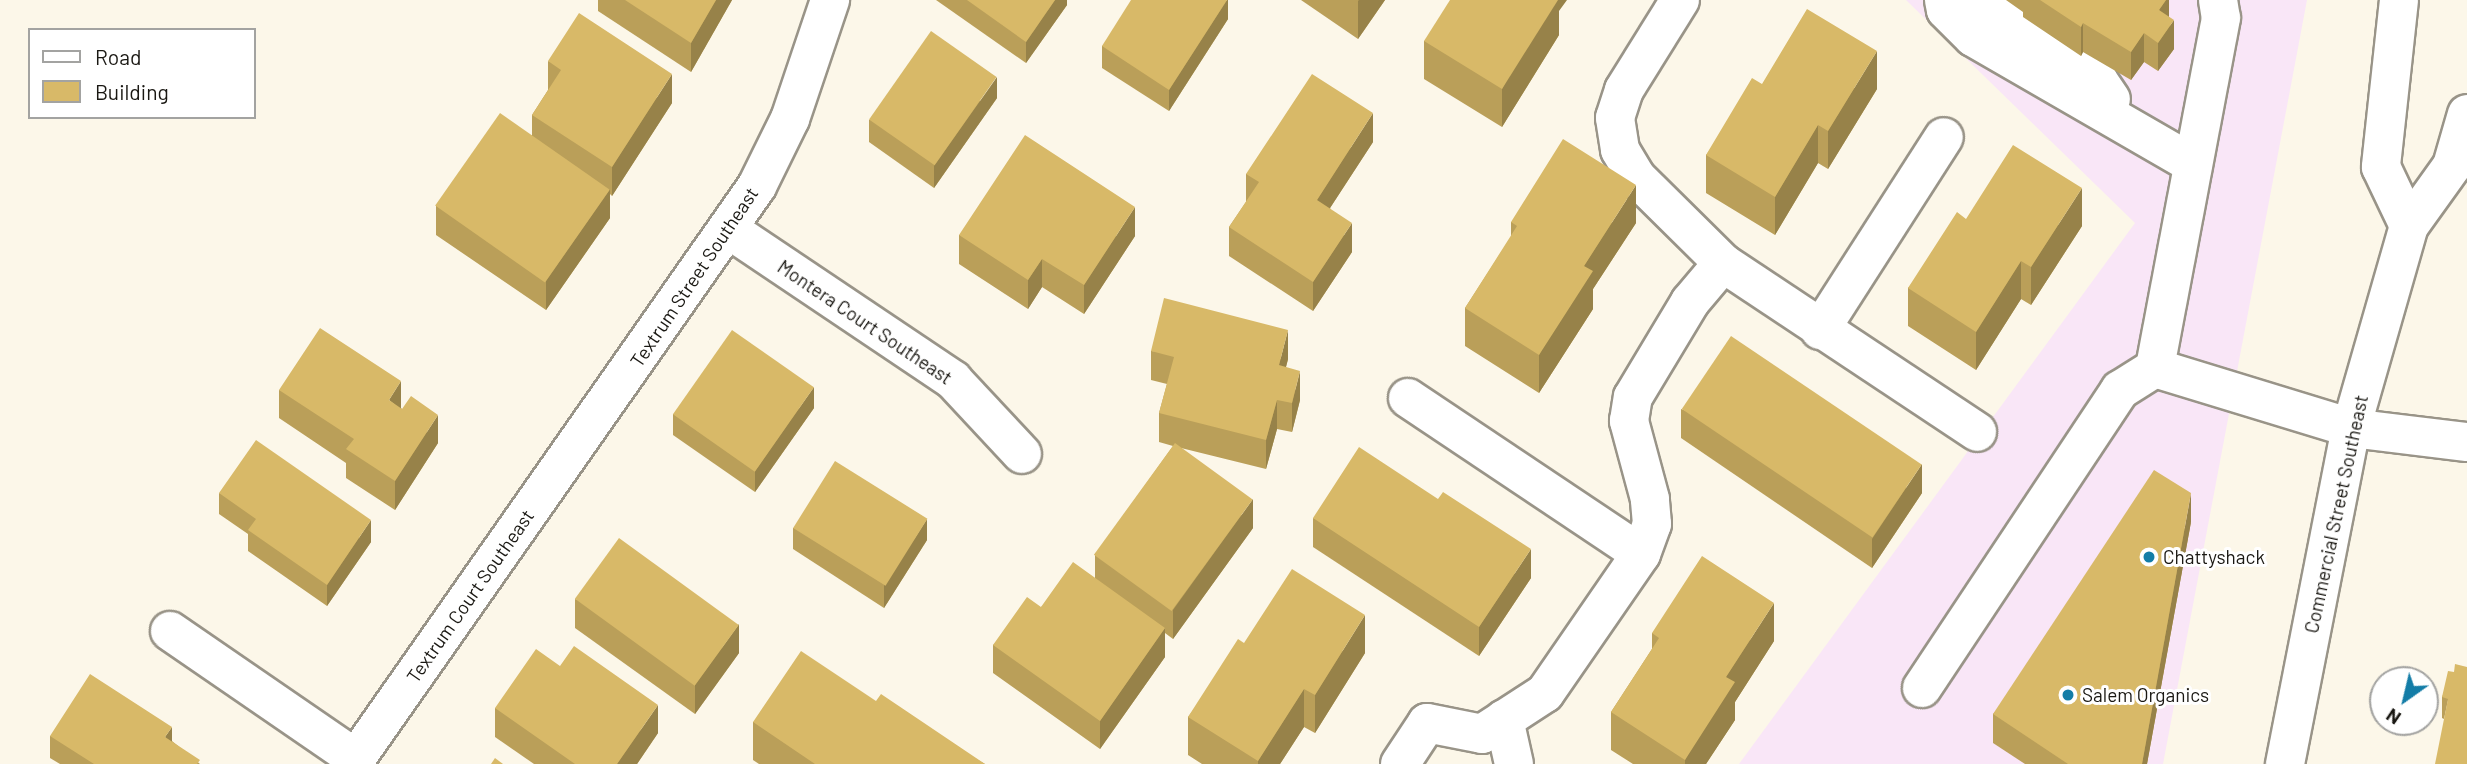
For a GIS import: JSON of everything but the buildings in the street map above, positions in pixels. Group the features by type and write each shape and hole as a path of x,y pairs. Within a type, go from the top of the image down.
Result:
{"street":[{"name":"Textrum Street Southeast","path":"589,428 730,230 790,119 830,0"},
{"path":"1680,0 1623,90 1615,118 1620,150 1637,178 1723,263 1977,432"},
{"path":"1944,0 1946,10 1973,37 2193,164"},
{"path":"1980,0 2098,80 2131,128"},
{"path":"1922,688 2120,390 2155,368 2221,18 2218,0"},
{"path":"2399,0 2381,167 2409,226"},
{"name":"Commercial Street Southeast","path":"2285,764 2351,428 2409,226 2452,166 2467,114"},
{"path":"1820,330 1944,137"},
{"name":"Montera Court Southeast","path":"730,230 953,380 1022,454"},
{"path":"1400,764 1427,723 1482,734 1545,693 1561,674 1641,554 1652,524 1650,499 1629,421 1633,397 1690,302 1723,263"},
{"path":"2155,368 2351,428 2467,442"},
{"path":"1408,398 1641,554"},
{"name":"Textrum Court Southeast","path":"354,761 589,428"},
{"path":"170,631 354,761"},
{"path":"1504,719 1514,764"}],"shaded area":[{"path":"1906,0 2307,0 2163,764 1739,764 2135,223"}],"place":[{"name":"Chattyshack","path":"2149,557"},
{"name":"Salem Organics","path":"2068,695"}]}
